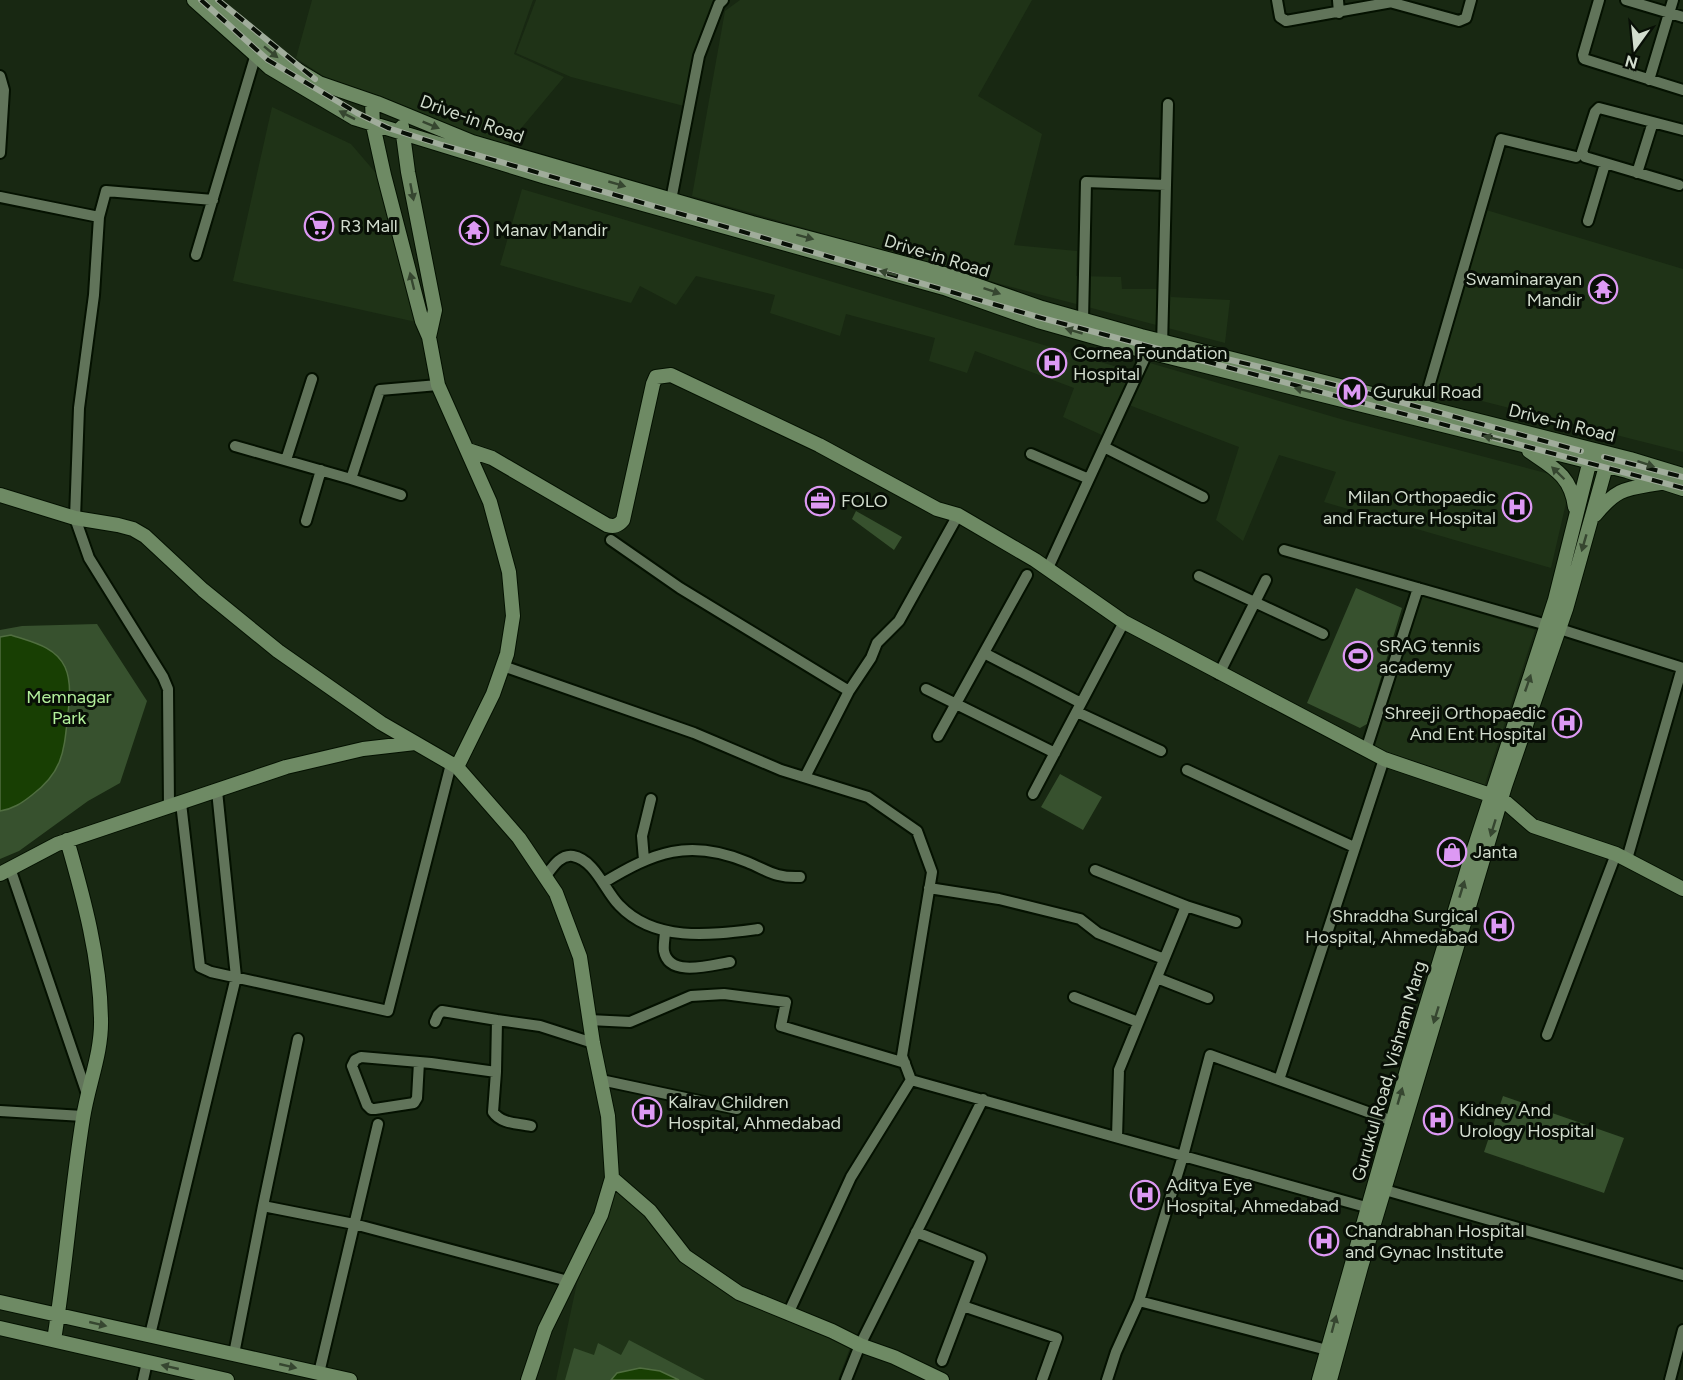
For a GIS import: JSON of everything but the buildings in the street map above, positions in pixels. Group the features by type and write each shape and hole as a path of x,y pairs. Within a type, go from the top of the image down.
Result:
{"street":[{"name":"Drive-in Road","path":"194,0 270,68 348,116 373,125 672,207 948,275 1083,320 1157,349 1519,445 1591,456"},
{"name":"Drive-in Road","path":"211,0 276,57 319,83 472,142 672,207 944,288 1038,321 1423,407 1591,456 1683,476"},
{"path":"672,207 699,56 719,4 723,0"},
{"path":"1277,0 1280,17 1286,21 1395,2 1463,21 1471,0"},
{"path":"1338,0 1339,13"},
{"path":"1599,0 1584,59 1683,90"},
{"path":"1626,0 1683,17"},
{"path":"1649,80 1674,0 1683,2"},
{"path":"196,255 256,54"},
{"path":"0,76 4,90 0,153"},
{"path":"213,200 106,191 99,217 94,295 79,408 75,518 89,558 163,677 168,689 175,805 200,967 211,972 388,1011 454,765 493,694 503,666 513,616 509,572 490,502 438,385 429,337 422,321 373,125 372,102"},
{"path":"1048,568 1104,447 1157,349 1168,104"},
{"path":"1679,186 1605,164 1582,154 1596,109 1601,108 1683,130"},
{"path":"403,114 402,134 435,310 429,337"},
{"path":"1637,173 1653,122"},
{"path":"1423,407 1500,138 1576,157"},
{"path":"1588,221 1605,164"},
{"path":"1083,320 1086,182 1166,185"},
{"path":"0,197 99,217"},
{"path":"468,450 492,459 607,525 613,527 619,525 623,520 653,384 657,377 670,375 828,450 938,509 957,516 1048,568 1124,622 1366,750 1384,759 1496,798 1533,826 1622,857 1683,889"},
{"path":"286,460 312,378"},
{"path":"351,479 380,390 438,385"},
{"path":"1519,445 1559,471 1573,491 1576,515"},
{"path":"235,446 401,495"},
{"path":"1104,447 1203,497"},
{"path":"1031,454 1089,479"},
{"name":"Gurukul Road, Vishram Marg","path":"1553,627 1576,515 1591,456"},
{"name":"Drive-in Road","path":"1608,460 1662,483 1683,489"},
{"name":"Gurukul Road, Vishram Marg","path":"1319,1380 1373,1209 1496,798 1591,519 1608,460"},
{"path":"306,521 321,470"},
{"path":"1591,519 1609,498 1625,489 1662,483"},
{"path":"0,495 75,518 133,529 145,536 204,590 278,651 381,723 454,765 519,838 556,893 580,957 593,1043 608,1116 612,1178 601,1215 545,1329 530,1378"},
{"path":"805,777 849,691 871,658 877,643 899,621 957,516"},
{"path":"611,540 680,588 849,691"},
{"path":"1284,550 1553,627 1683,668 1622,857 1547,1035"},
{"path":"938,736 1027,575"},
{"path":"1199,576 1323,634"},
{"path":"1219,674 1266,580"},
{"path":"1366,750 1418,588"},
{"path":"1033,794 1124,622"},
{"path":"984,653 1161,752"},
{"path":"503,666 694,733 781,770 868,797 917,831 932,872 902,1056 911,1080"},
{"path":"926,688 1055,753"},
{"path":"88,1097 5,871 67,840 286,767 363,749 415,743"},
{"path":"1279,1080 1384,759"},
{"path":"1187,770 1354,847"},
{"path":"150,1335 236,977 217,790"},
{"path":"644,860 642,836 651,799"},
{"path":"54,1340 83,1116 96,1064 102,1021 97,970 87,911 67,840"},
{"path":"603,883 644,860 667,852 699,850 726,855 776,876 800,877"},
{"path":"545,877 558,862 571,855 588,864 619,906 643,923 665,931 689,934 715,934 758,928"},
{"path":"1095,870 1186,906 1236,922"},
{"path":"929,888 999,899 1080,919 1098,933 1164,959"},
{"path":"1117,1137 1119,1070 1186,906"},
{"path":"665,931 664,952 670,963 676,966 687,968 730,962"},
{"path":"1157,978 1208,998"},
{"path":"589,1020 630,1022 691,996 724,994 786,1002 781,1026 905,1063"},
{"path":"1074,997 1138,1022"},
{"path":"435,1022 442,1011 540,1026 593,1043"},
{"path":"497,1020 493,1112 501,1120 531,1126"},
{"path":"234,1354 262,1206 298,1039"},
{"path":"1107,1380 1116,1352 1139,1301 1210,1055 1398,1123"},
{"path":"419,1062 417,1098 414,1103 375,1108 368,1105 352,1066 355,1060 362,1057 419,1062 496,1072"},
{"path":"601,1080 737,1109"},
{"path":"911,1080 1373,1209"},
{"path":"788,1314 851,1177 911,1080"},
{"path":"846,1380 860,1345 983,1099"},
{"path":"0,1112 83,1116"},
{"name":"Gurukul Road, Vishram Marg","path":"1330,1380 1373,1209 1384,1190 1398,1123"},
{"path":"319,1373 378,1124"},
{"path":"612,1178 650,1211 685,1256 739,1293 832,1331 860,1345 894,1357 942,1380"},
{"path":"1384,1190 1683,1275"},
{"path":"262,1206 354,1224 568,1281"},
{"path":"916,1232 981,1258 942,1361"},
{"path":"1139,1301 1327,1350"},
{"path":"0,1302 350,1380"},
{"path":"963,1306 1057,1338 1042,1380"},
{"path":"0,1328 227,1380"},
{"path":"1670,1380 1683,1330"},
{"path":"143,1380 147,1362"}],"shaded area":[{"path":"312,0 533,0 514,54 564,77 508,144 472,136 328,79 296,58"},
{"path":"536,0 715,0 696,56 684,106 571,77 516,53"},
{"path":"740,0 1032,0 978,96 1042,134 1014,245 1077,251 1076,276 1121,277 1122,289 1170,289 1171,297 1230,300 1225,343 1004,285 692,196 725,11"},
{"name":"R3 Mall","path":"272,107 351,144 375,172 403,224 416,322 233,281"},
{"path":"522,189 1134,372 1104,436 1063,417 1074,388 975,351 967,373 929,361 935,338 846,314 840,336 770,313 775,295 696,276 676,305 640,286 631,303 500,265"},
{"path":"1483,209 1683,269 1683,452 1431,388"},
{"path":"1150,363 1344,420 1557,476 1569,490 1551,568 1324,502 1336,472 1279,455 1243,541 1216,520 1239,447 1129,405"},
{"path":"1419,595 1535,630 1484,787 1370,746"},
{"path":"11,635 49,649 55,654 65,667 70,690 63,749 51,777 21,803 0,811 0,637"},
{"path":"616,1185 649,1213 684,1259 851,1345 838,1380 556,1380 577,1283"},
{"path":"640,1368 660,1371 679,1380 611,1380 617,1373"}],"green space":[{"path":"856,511 902,537 894,550 852,519"},
{"name":"SRAG tennis academy","path":"1356,588 1402,608 1367,724 1360,728 1307,703"},
{"name":"Memnagar Park","path":"97,624 147,701 120,783 88,801 19,851 0,859 0,630 22,626"},
{"path":"1060,774 1102,797 1083,830 1041,807"},
{"path":"1503,1096 1624,1138 1604,1193 1484,1152"},
{"path":"629,1340 705,1380 565,1380 574,1348 594,1355 598,1343 621,1355"}],"railway":[{"path":"201,0 268,60 357,113 388,128 1038,317 1683,488"},
{"path":"218,0 315,79"},
{"path":"1218,357 1352,389 1581,451"},
{"path":"1604,457 1683,477"}],"place":[{"name":"R3 Mall","path":"319,226"},
{"name":"Manav Mandir","path":"474,230"},
{"name":"Swaminarayan Mandir","path":"1603,289"},
{"name":"Cornea Foundation Hospital","path":"1052,363"},
{"name":"Gurukul Road","path":"1352,392"},
{"name":"FOLO","path":"820,501"},
{"name":"Milan Orthopaedic and Fracture Hospital","path":"1517,507"},
{"name":"SRAG tennis academy","path":"1358,656"},
{"name":"Shreeji Orthopaedic And Ent Hospital","path":"1567,723"},
{"name":"Janta","path":"1452,852"},
{"name":"Shraddha Surgical Hospital, Ahmedabad","path":"1499,926"},
{"name":"Kalrav Children Hospital, Ahmedabad","path":"647,1112"},
{"name":"Kidney And Urology Hospital","path":"1438,1120"},
{"name":"Aditya Eye Hospital, Ahmedabad","path":"1145,1195"},
{"name":"Chandrabhan Hospital and Gynac Institute","path":"1324,1241"}]}
